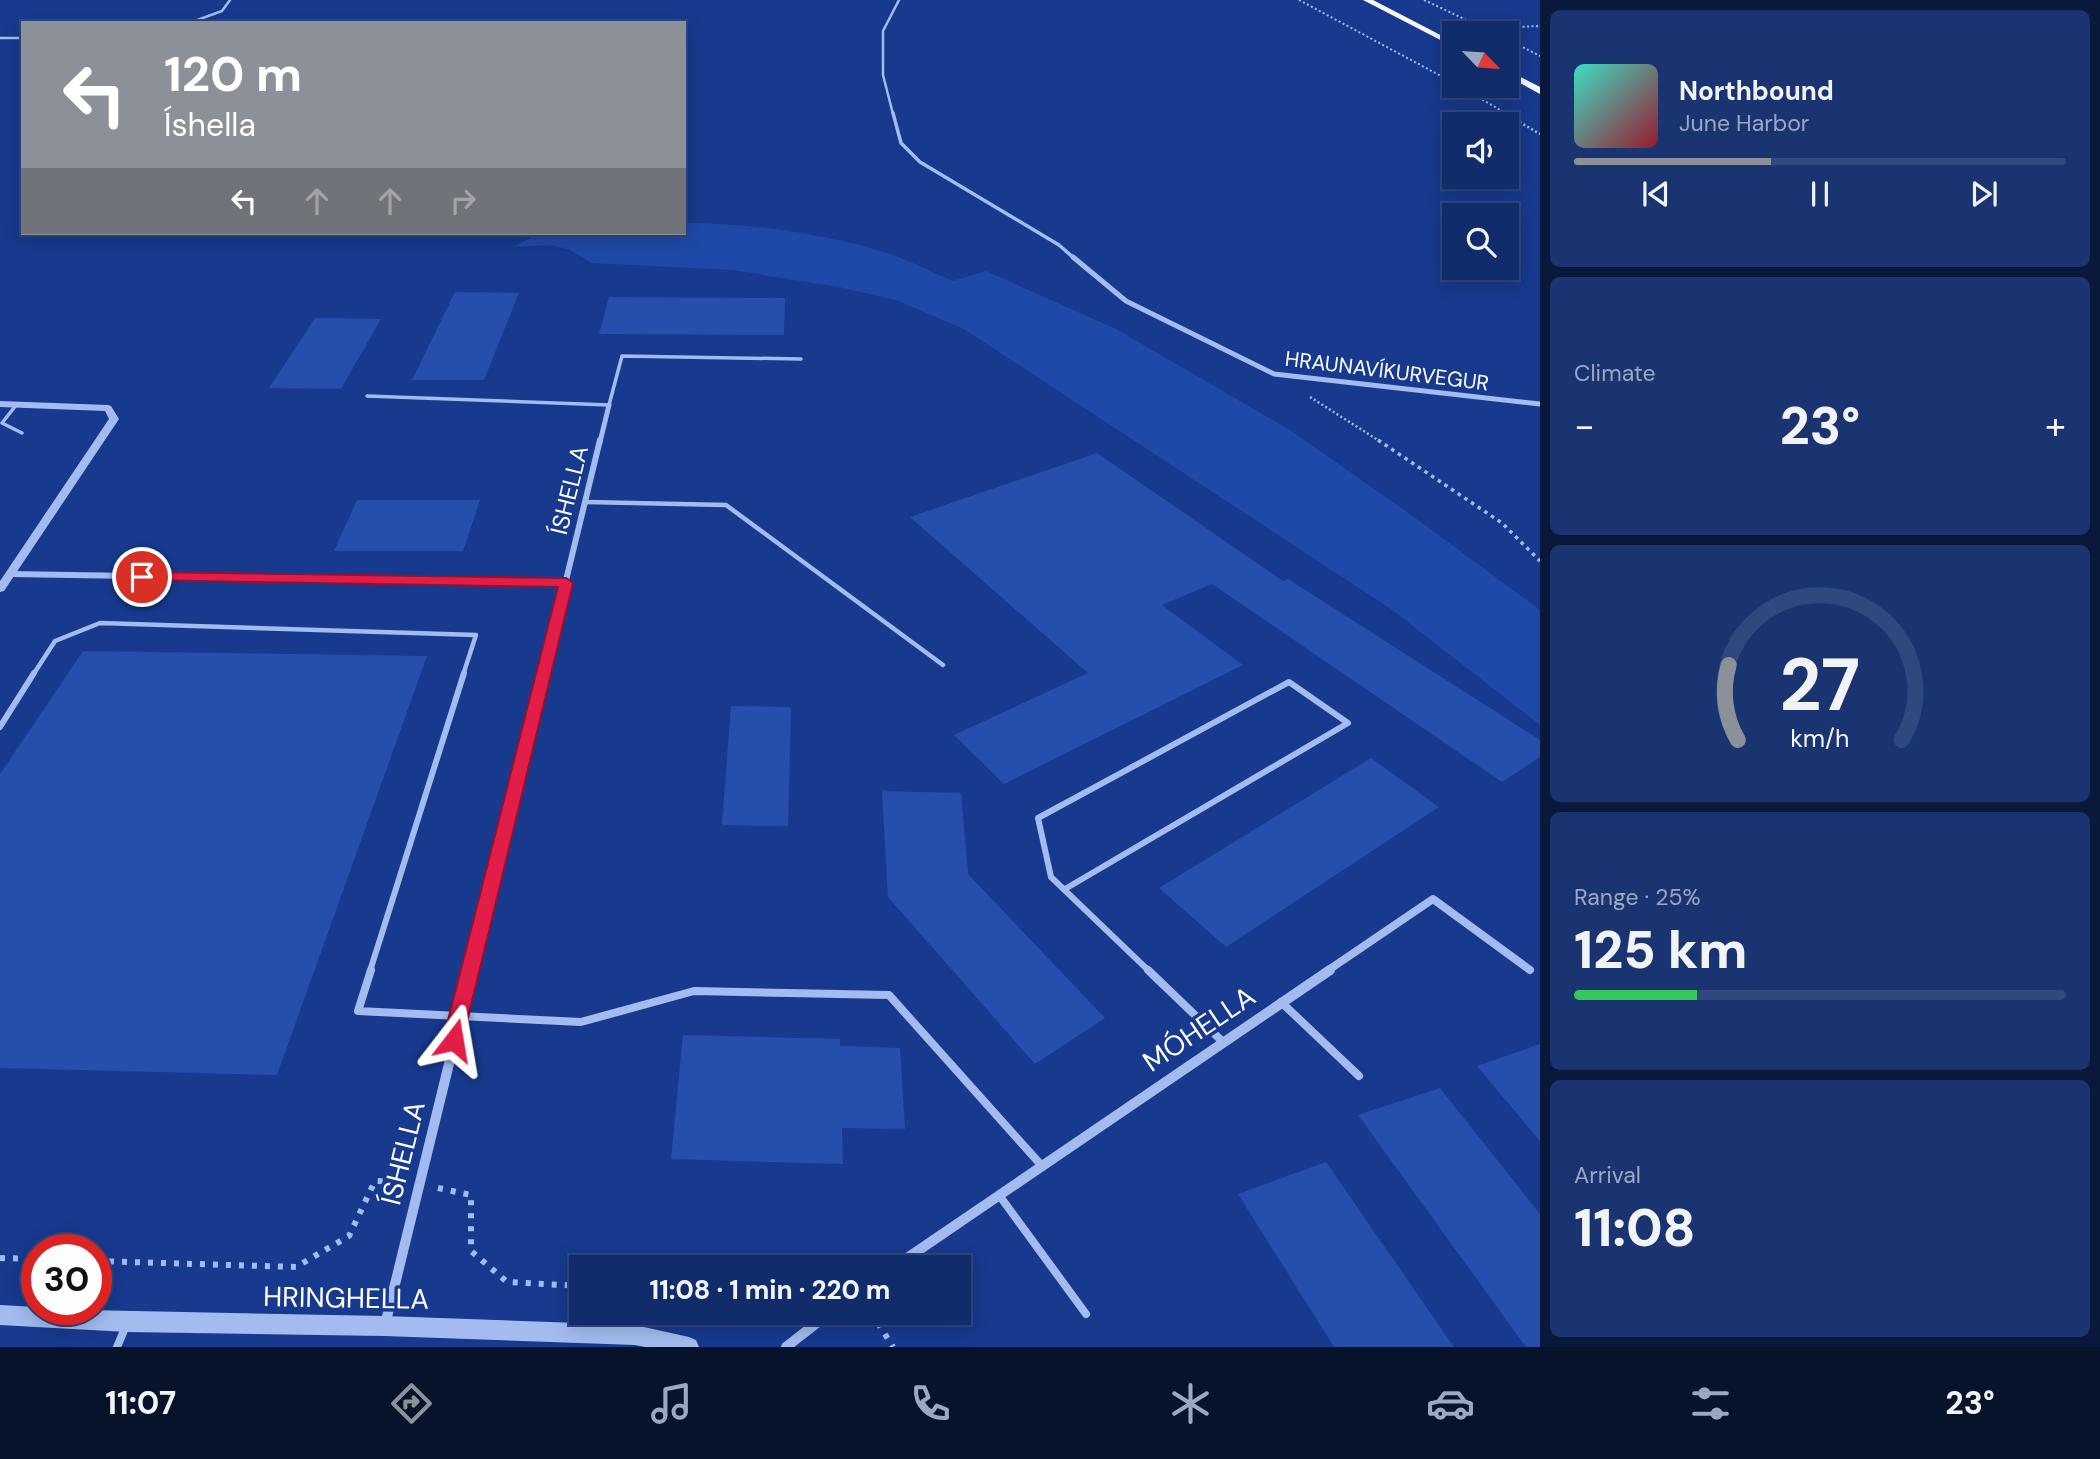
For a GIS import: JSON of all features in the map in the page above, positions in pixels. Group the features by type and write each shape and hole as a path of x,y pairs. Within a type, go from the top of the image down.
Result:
{"highway":[{"path":"1367,0 1442,39"},
{"path":"1519,79 1540,91"}],"street":[{"path":"194,21 222,11 230,0"},
{"name":"HRAUNAVÍKURVEGUR","path":"899,0 883,32 883,75 901,143 920,162 1059,245 1126,301 1274,374 1540,404"},
{"path":"0,38 21,38"},
{"path":"0,404 108,408 114,419 0,589"},
{"name":"ÍSHELLA","path":"384,1326 610,405"},
{"path":"10,574 566,583"},
{"name":"MÓHELLA","path":"912,1255 1433,899 1531,970"},
{"name":"HRINGHELLA","path":"0,1315 127,1322 384,1326 635,1335 689,1347"},
{"path":"786,1347 814,1325"}],"lane":[{"path":"366,396 610,405 622,356 801,359"},
{"path":"18,404 2,423 22,433"},
{"path":"586,502 726,505 943,665"},
{"path":"0,727 55,641 100,623 476,635 358,1011 581,1021 694,991 890,995 1042,1166"},
{"path":"1065,890 1348,723 1289,682 1038,818 1051,877 1223,1042"},
{"path":"1281,1002 1359,1076"},
{"path":"999,1195 1086,1314"},
{"path":"117,1347 127,1322"}],"path":[{"path":"1299,0 1442,77"},
{"path":"1424,0 1469,21"},
{"path":"1519,27 1540,26"},
{"path":"1519,45 1540,56"},
{"path":"1479,98 1540,134"},
{"path":"1274,374 1456,490 1502,523 1540,561"},
{"path":"112,1262 296,1268 349,1236 375,1181 419,1183 471,1195 471,1251 507,1282 569,1285"},
{"path":"0,1258 21,1259"},
{"path":"879,1325 893,1347"}],"shaded area":[{"path":"686,223 763,228 843,241 893,255 953,281 986,271 1116,329 1293,432 1540,610 1540,725 1391,609 964,329 896,300 839,287 733,270 592,263 568,249 549,245 513,247 536,235 686,235"}],"building":[{"path":"455,292 519,293 484,380 412,380"},
{"path":"609,297 785,298 784,335 599,334"},
{"path":"315,318 381,319 341,389 269,388"},
{"path":"1097,453 1283,581 1288,579 1540,740 1540,757 1502,782 1212,584 1162,605 1243,665 1004,784 954,735 1088,673 910,517"},
{"path":"357,500 480,500 463,551 334,551"},
{"path":"83,651 427,656 277,1075 0,1068 0,774"},
{"path":"731,706 791,707 788,826 722,825"},
{"path":"1371,758 1439,807 1226,947 1159,888"},
{"path":"882,791 961,793 968,874 1105,1018 1035,1064 888,897"},
{"path":"683,1035 840,1039 840,1046 900,1048 905,1129 842,1128 843,1164 671,1159"},
{"path":"1540,1044 1540,1141 1477,1066"},
{"path":"1440,1088 1540,1214 1540,1347 1526,1347 1358,1115"},
{"path":"1326,1162 1454,1347 1334,1347 1238,1194"}],"route":[{"path":"142,577 566,583 454,1040"}]}
